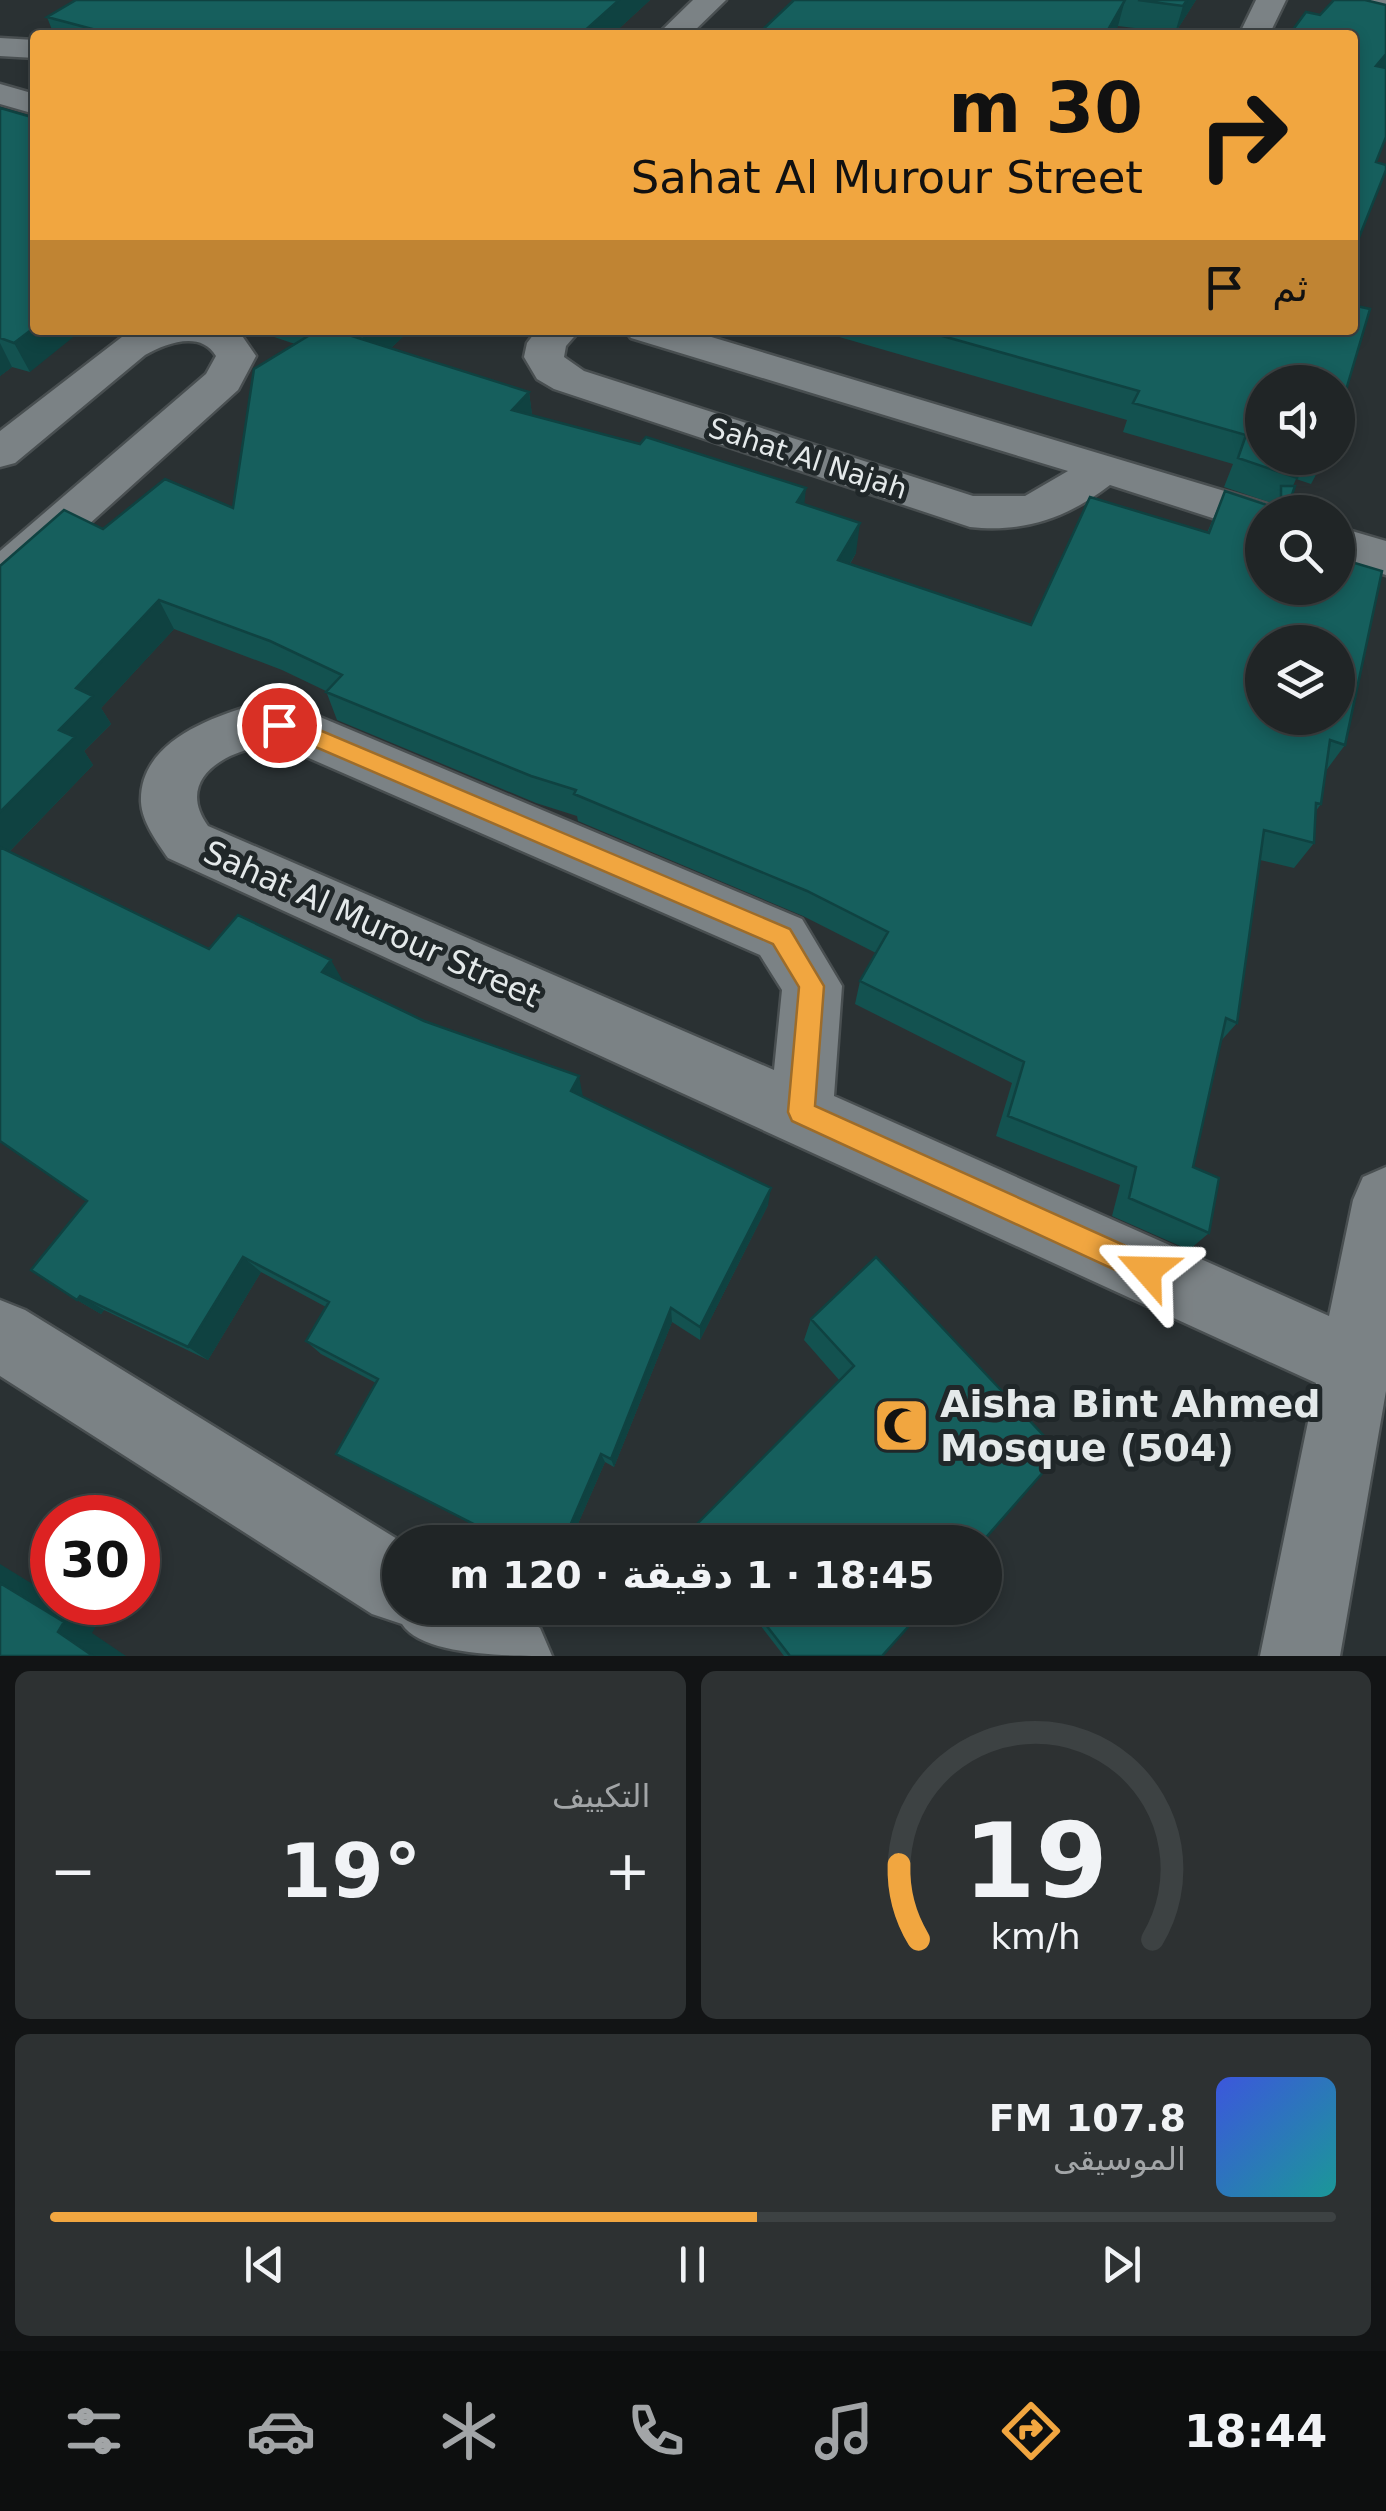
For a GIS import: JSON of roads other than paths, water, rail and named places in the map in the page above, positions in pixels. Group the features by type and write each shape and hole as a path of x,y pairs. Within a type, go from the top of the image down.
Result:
{"street":[{"path":"678,30 712,0"},
{"path":"1256,30 1271,0"},
{"path":"1378,0 1386,2"},
{"path":"0,47 30,49"},
{"path":"0,94 30,103"},
{"path":"0,453 131,346 157,335"},
{"path":"0,577 223,381 236,356 232,345 218,335"},
{"name":"Sahat Al Najah","path":"555,335 547,343 544,357 552,370 569,380 970,511 1000,516 1033,512 1059,501 1104,467"},
{"path":"662,335 1245,513"},
{"path":"1355,548 1386,558"},
{"name":"Sahat Al Murour Street","path":"801,1112 812,986 781,937 279,725 226,732 202,745 183,763 171,784 167,806 173,826 188,842 801,1112 1354,1364"},
{"path":"1300,1656 1386,1200"},
{"path":"0,1334 382,1575"},
{"path":"462,1625 512,1656"}],"place":[{"name":"Aisha Bint Ahmed Mosque (504)","path":"901,1426"}]}
